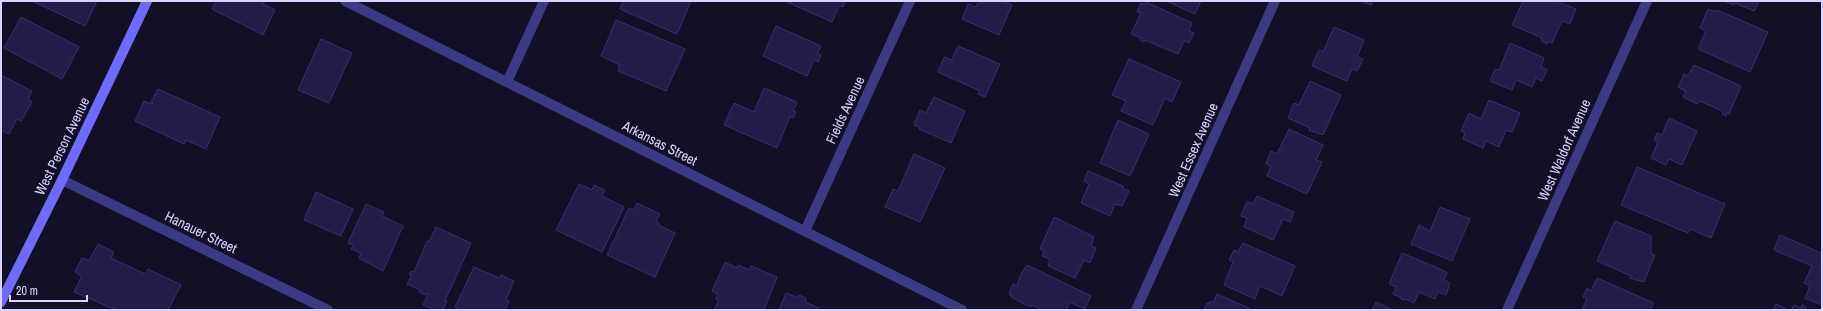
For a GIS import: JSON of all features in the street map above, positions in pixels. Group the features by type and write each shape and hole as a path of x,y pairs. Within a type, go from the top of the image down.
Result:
{"street":[{"name":"West Person Avenue","path":"1,302 62,180 147,1"},
{"name":"Arkansas Street","path":"345,1 962,310"},
{"path":"507,82 544,1"},
{"name":"Fields Avenue","path":"805,231 910,1"},
{"name":"West Essex Avenue","path":"1136,310 1275,1"},
{"name":"West Waldorf Avenue","path":"1507,310 1647,1"},
{"name":"Hanauer Street","path":"62,180 328,310"}],"building":[{"path":"32,1 97,1 85,26"},
{"path":"216,1 265,1 263,4 275,10 263,35 212,9"},
{"path":"623,1 691,1 677,34 620,9"},
{"path":"785,1 845,2 843,7 839,6 832,22"},
{"path":"979,1 1002,1 1012,5 999,35 962,19 968,4 976,7"},
{"path":"1166,1 1201,1 1195,14"},
{"path":"1361,1 1373,1 1371,5"},
{"path":"1523,1 1556,1 1576,9 1570,24 1562,21 1552,43 1548,41 1547,44 1541,41 1542,38 1512,25"},
{"path":"1724,1 1758,1 1758,5 1754,11 1735,3 1734,5"},
{"path":"1146,2 1192,23 1189,31 1194,33 1189,43 1184,41 1178,54 1145,40 1144,42 1140,40 1141,38 1131,34 1141,13 1137,12 1141,3 1145,5"},
{"path":"1708,9 1716,12 1717,10 1768,32 1750,72 1698,49 1706,31 1700,28"},
{"path":"21,17 79,47 62,79 4,48"},
{"path":"616,20 685,49 666,91 618,71 620,65 601,56"},
{"path":"776,26 821,46 817,54 821,55 818,62 814,60 807,76 763,56"},
{"path":"1334,27 1364,40 1357,57 1363,59 1357,71 1352,69 1347,81 1312,66 1319,49 1323,52"},
{"path":"321,39 352,53 329,103 298,90"},
{"path":"1510,43 1544,58 1541,67 1547,70 1542,81 1536,78 1532,87 1516,80 1512,90 1490,81 1495,69 1499,70"},
{"path":"958,46 1000,64 985,97 978,94 980,91 938,72 944,57 952,60"},
{"path":"1129,59 1181,82 1172,102 1165,98 1153,125 1121,111 1126,101 1112,95"},
{"path":"1694,65 1741,86 1729,114 1727,113 1726,116 1722,114 1723,111 1699,101 1697,104 1683,97 1686,91 1678,87 1684,74 1688,76"},
{"path":"1,75 32,91 28,99 32,102 21,121 17,119 9,134 1,130"},
{"path":"1310,81 1341,95 1323,135 1309,130 1310,128 1288,118 1294,103 1299,105"},
{"path":"764,88 797,102 793,111 796,112 793,118 790,116 777,148 724,125 734,103 754,112"},
{"path":"158,89 220,117 206,149 186,140 184,144 135,121 144,101 152,104 153,103 151,102"},
{"path":"934,97 965,111 951,143 919,129 920,127 914,125 920,110 926,113"},
{"path":"1489,100 1520,113 1512,132 1506,130 1499,147 1486,141 1483,148 1463,139 1465,133 1461,131 1469,113 1481,119"},
{"path":"1669,118 1697,131 1682,165 1669,159 1666,165 1651,158 1658,142 1654,140 1657,133 1662,135"},
{"path":"1118,120 1149,134 1130,176 1100,163"},
{"path":"1289,129 1323,145 1316,160 1322,162 1307,194 1267,176 1271,166 1266,164 1271,151 1277,154"},
{"path":"914,154 945,168 920,222 885,207 893,189 898,191"},
{"path":"1637,167 1725,204 1711,238 1690,229 1688,233 1621,205"},
{"path":"1088,171 1123,186 1122,188 1129,191 1122,206 1115,204 1110,216 1081,203 1089,184 1084,181"},
{"path":"579,184 592,190 594,185 605,190 602,196 624,207 602,252 556,230"},
{"path":"316,192 353,209 341,236 304,220"},
{"path":"1257,196 1294,212 1290,222 1283,219 1273,240 1244,227 1247,218 1241,216 1247,201 1253,204"},
{"path":"637,203 660,214 656,222 659,223 658,225 675,233 655,277 607,255 629,208 634,210"},
{"path":"366,204 384,212 382,216 403,226 383,271 359,258 361,253 351,249 353,245 348,243"},
{"path":"1440,207 1470,219 1452,261 1411,244 1419,225 1430,231"},
{"path":"1054,217 1094,237 1091,246 1096,248 1090,263 1084,260 1075,278 1048,266 1050,259 1042,256 1044,251 1040,249"},
{"path":"1615,221 1651,236 1651,254 1655,255 1644,282 1630,278 1631,276 1597,261"},
{"path":"436,227 471,243 445,301 447,301 443,310 435,310 423,305 428,294 426,293 425,295 419,292 420,290 407,284 412,275 409,274 411,271 414,272 427,241 429,242"},
{"path":"1780,235 1821,253 1822,305 1805,298 1810,286 1804,283 1812,266 1774,250"},
{"path":"1243,243 1295,266 1282,296 1260,286 1255,299 1224,285 1233,262 1229,260 1234,250 1238,252"},
{"path":"98,244 114,252 111,258 145,274 148,269 181,285 168,310 116,310 74,292 82,276 75,272 82,258 89,261"},
{"path":"1402,253 1447,272 1444,280 1450,283 1446,295 1438,292 1435,299 1419,292 1414,303 1401,299 1402,298 1393,294 1396,287 1389,284"},
{"path":"725,262 737,268 738,265 749,270 751,266 777,277 764,310 714,310 719,300 716,299 718,294 712,291"},
{"path":"1027,265 1091,296 1085,309 1070,302 1066,310 1043,310 1032,305 1026,305 1011,297 1012,296 1009,294 1013,284 1017,286 1021,274"},
{"path":"474,267 499,278 501,275 514,281 506,300 509,301 505,310 460,310 455,307"},
{"path":"1597,278 1654,303 1650,310 1582,310 1587,299 1583,297 1587,288 1591,291"},
{"path":"786,293 798,298 799,295 806,298 805,302 819,308 818,310 779,310"},
{"path":"1217,294 1253,310 1204,310 1207,303 1209,304 1210,301 1213,303"},
{"path":"1376,302 1393,310 1372,310"},
{"path":"1776,304 1789,310 1773,310"},
{"path":"1794,305 1801,308 1802,305 1806,307 1805,310 1791,310"}]}
